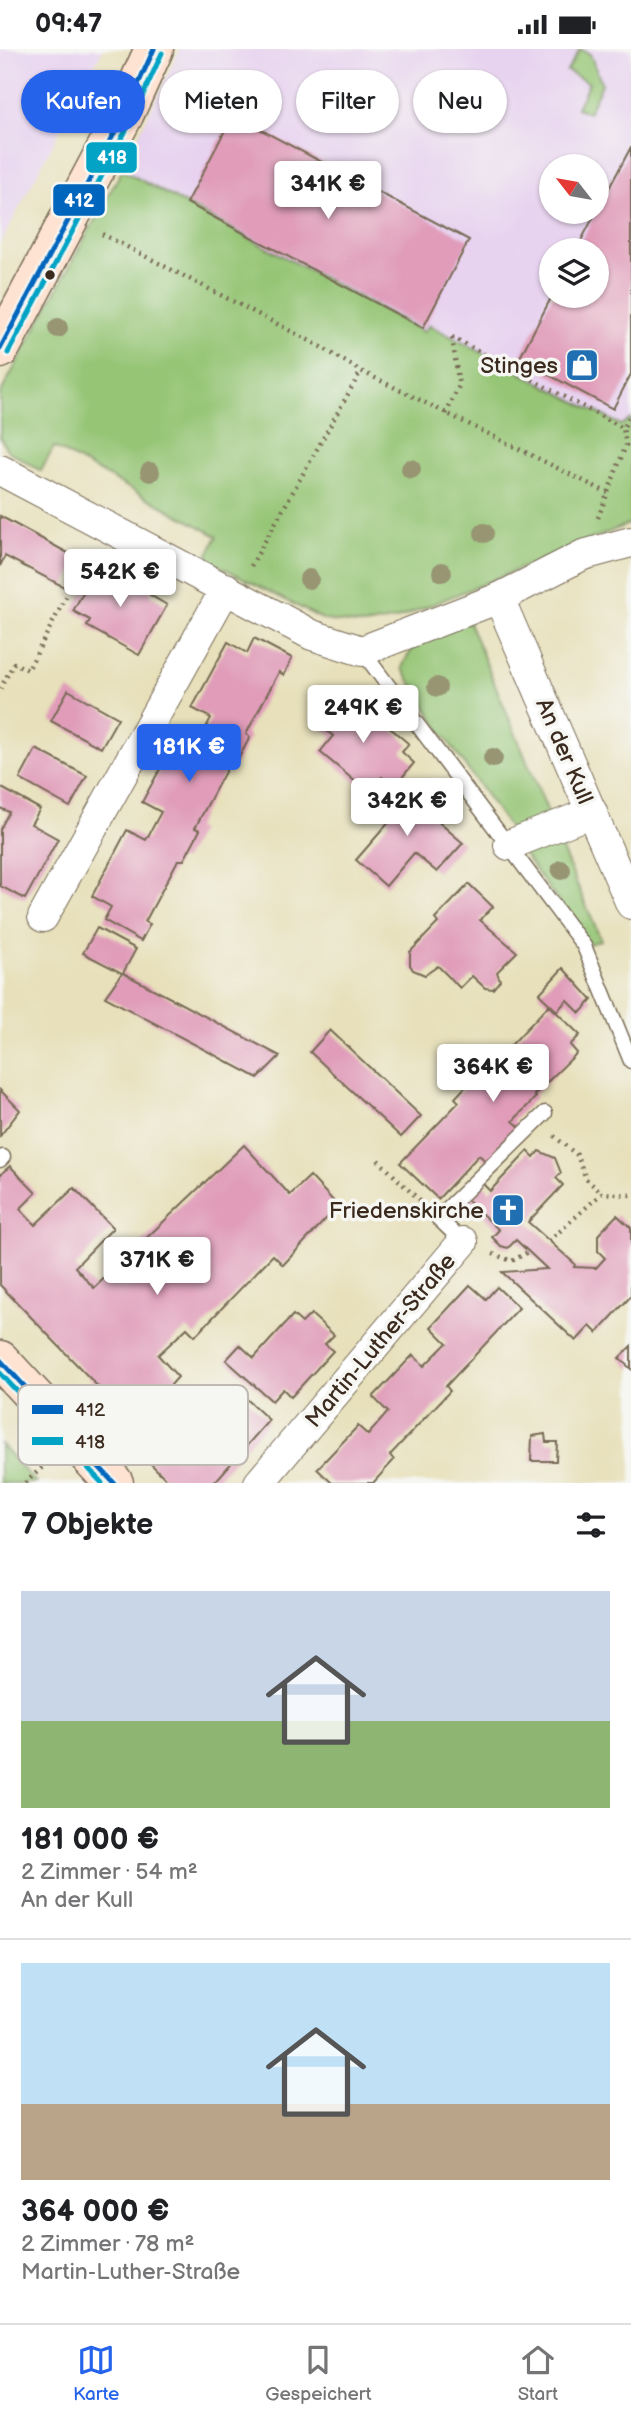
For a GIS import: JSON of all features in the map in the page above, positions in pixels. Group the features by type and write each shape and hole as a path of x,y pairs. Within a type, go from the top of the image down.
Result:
{"street":[{"path":"0,349 154,49"},
{"path":"0,470 312,635 362,651 499,598 583,555 631,542"},
{"path":"43,917 231,590"},
{"name":"An der Kull","path":"499,598 631,905"},
{"path":"509,845 592,812"},
{"name":"Martin-Luther-Straße","path":"259,1483 463,1242"},
{"path":"0,1360 23,1385"},
{"path":"97,1465 114,1483"}],"lane":[{"path":"362,651 584,946 631,1061"},
{"name":"Martin-Luther-Straße","path":"463,1242 438,1218 541,1117"}],"path":[{"path":"70,217 316,344 361,371 608,493"},
{"path":"446,414 460,386 452,337 624,428"},
{"path":"231,590 361,371"},
{"path":"583,555 629,447 624,428 631,415"},
{"path":"0,689 14,663 28,670 103,525"},
{"path":"541,1117 577,1155 586,1179 602,1193 631,1195"},
{"path":"378,1160 426,1207"},
{"path":"549,1241 602,1193"}],"shaded area":[{"path":"0,49 103,49 92,70 21,70 21,133 59,133 0,244"},
{"path":"180,49 631,49 631,419 621,426 429,325 425,333 122,170 140,133 145,133 145,122 159,93 159,133 282,133 282,70 170,70"}],"green space":[{"path":"580,49 590,54 602,84 588,113 577,108 589,83 567,71"},
{"path":"122,170 424,332 429,325 621,425 631,419 631,523 397,619 365,625 324,620 210,561 208,554 217,536 54,447 41,471 7,450 0,437 0,394"},
{"path":"469,622 552,822 514,835 441,731 402,668 407,657 420,643 438,633"},
{"path":"557,838 601,940 589,944 523,853"},
{"path":"0,1444 36,1483 0,1483"}],"building":[{"path":"224,133 267,133 469,240 423,328 187,203"},
{"path":"631,147 631,374 613,409 519,359 546,308 609,308 609,238 582,238 590,224 609,224 609,188"},
{"path":"0,516 79,559 64,587 5,556 0,566"},
{"path":"97,567 114,576 116,571 152,591 150,595 167,605 139,655 87,626 90,620 73,611"},
{"path":"254,638 292,658 284,675 279,672 246,734 250,737 234,767 228,766 195,828 200,830 184,860 178,860 145,922 150,924 141,941 104,920 111,907 92,896 127,830 146,840 161,812 142,802 178,736 196,746 211,718 192,708 228,642 247,653"},
{"path":"68,690 118,718 101,748 51,721"},
{"path":"333,694 353,712 361,703 409,744 402,752 414,763 394,787 382,777 369,793 320,752 333,736 316,722"},
{"path":"36,749 87,776 70,807 20,779"},
{"path":"402,783 422,801 419,805 463,843 437,872 414,853 386,886 356,860 390,821 378,811"},
{"path":"0,787 40,809 31,824 58,839 25,899 0,886 0,829 9,812 0,808"},
{"path":"469,884 493,907 480,920 517,952 497,972 500,980 493,989 485,988 472,976 460,988 438,966 425,975 413,970 410,965 410,952 438,923 435,919"},
{"path":"97,928 136,949 123,973 280,1056 258,1078 105,997 122,973 83,953"},
{"path":"563,968 592,1000 580,1013 567,1000 557,1011 539,994"},
{"path":"549,1005 580,1035 570,1045 577,1053 534,1095 536,1097 513,1121 522,1129 489,1164 479,1155 438,1199 400,1163 459,1102 455,1098 493,1057 497,1060"},
{"path":"330,1030 421,1116 401,1137 310,1052"},
{"path":"0,1090 20,1110 0,1136"},
{"path":"244,1145 290,1195 310,1176 338,1206 283,1265 273,1255 195,1336 187,1328 158,1355 178,1377 171,1385 96,1385 0,1285 0,1175 10,1166 36,1193 20,1209 35,1225 74,1188 113,1228 75,1267 94,1288"},
{"path":"528,1151 534,1157 539,1151 555,1158 561,1173 556,1178 563,1185 528,1222 575,1264 574,1267 596,1268 605,1258 598,1251 598,1235 617,1215 631,1228 631,1296 597,1333 590,1326 576,1341 502,1272 547,1269 516,1240 508,1248 501,1246 492,1237 499,1230 465,1198 480,1181 490,1191"},
{"path":"470,1285 486,1299 497,1287 519,1308 446,1386 450,1391 390,1455 394,1460 373,1483 332,1483 317,1469 358,1426 368,1435 388,1412 373,1397 413,1355 424,1366 447,1343 431,1327"},
{"path":"311,1314 334,1335 325,1344 333,1351 291,1397 283,1389 272,1401 226,1360 240,1345 254,1358 293,1315 302,1323"},
{"path":"631,1346 631,1369 619,1358"},
{"path":"248,1400 269,1420 248,1444"},
{"path":"545,1434 546,1442 557,1442 556,1461 531,1461 532,1436"},
{"path":"152,1465 230,1465 214,1483 170,1483"}],"transit line":[{"name":"412","path":"0,349 125,113 154,49"},
{"name":"418","path":"8,353 133,117 162,53"},
{"name":"412","path":"0,1360 23,1385"},
{"name":"418","path":"0,1373 18,1392"},
{"name":"418","path":"85,1465 102,1483"},
{"name":"412","path":"97,1465 114,1483"}],"place":[{"name":"Stinges","path":"582,365"},
{"name":"Friedenskirche","path":"508,1210"}]}
